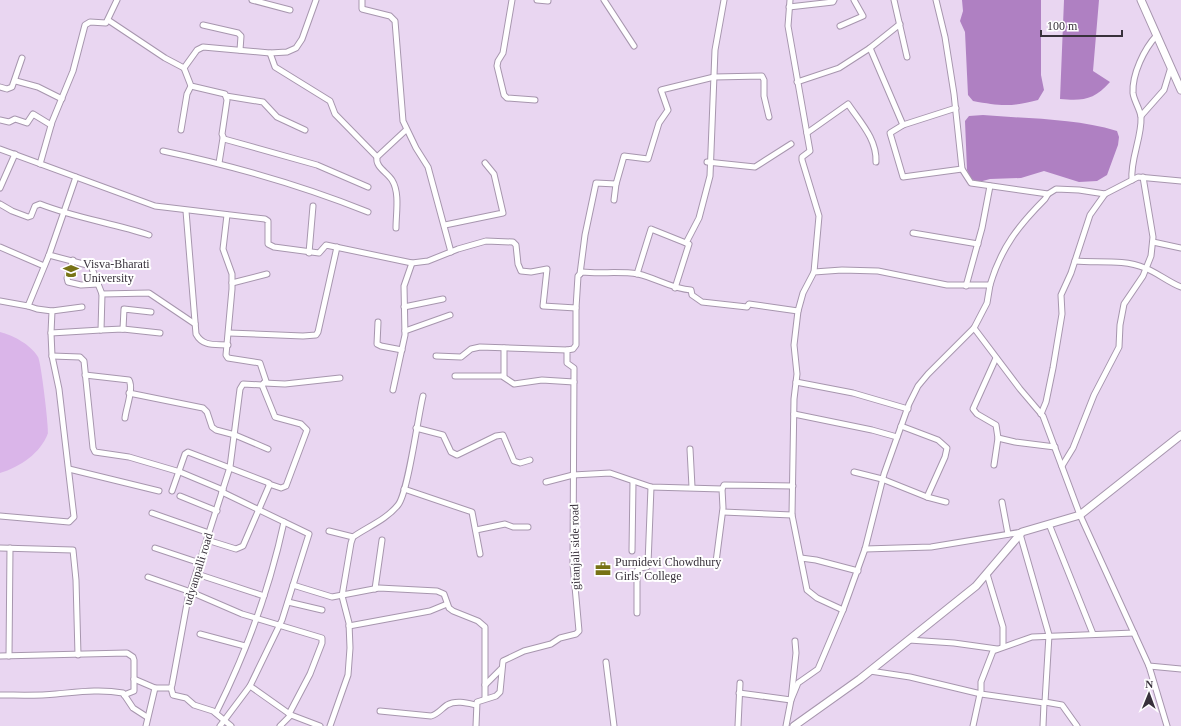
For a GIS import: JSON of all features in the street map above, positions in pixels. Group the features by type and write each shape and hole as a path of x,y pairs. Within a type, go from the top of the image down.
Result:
{"street":[{"path":"40,164 51,125 74,71 85,25 90,22 106,23 117,0"},
{"path":"252,0 290,10"},
{"path":"184,68 197,50 203,47 270,53 287,52 299,44 316,0"},
{"path":"362,0 362,9 390,16 395,21 403,122 406,130 428,167 445,225 451,252"},
{"path":"512,0 502,53 497,66 504,94 507,98 535,100"},
{"path":"538,0 548,2"},
{"path":"604,0 634,46"},
{"path":"686,243 698,218 710,176 709,162 715,50 724,0"},
{"path":"790,0 788,26 810,151 802,157 802,160 819,216 814,272 803,293 798,310 794,345 797,374 794,414 792,515 807,590 817,598 843,610"},
{"path":"789,7 833,2 834,0"},
{"path":"840,26 863,16 854,0"},
{"path":"894,0 907,57"},
{"path":"936,0 945,37 956,108 962,169 971,183 1048,194"},
{"path":"1141,0 1181,90"},
{"path":"108,20 165,58 184,68 191,86 187,94 181,130"},
{"path":"797,82 839,68 870,48 900,24"},
{"path":"203,25 238,33 241,36 240,50"},
{"path":"1132,180 1131,171 1137,149 1141,116 1133,94 1134,77 1149,44 1157,36"},
{"path":"870,48 903,125"},
{"path":"270,53 275,67 330,101 335,114 377,157 378,165 392,180 396,191 396,228"},
{"path":"0,87 10,89 16,81 22,58"},
{"path":"1141,116 1164,90 1171,67"},
{"path":"614,200 616,184 624,156 648,158 659,123 668,110 661,90 714,77 762,76 764,80 764,96 770,117"},
{"path":"16,81 38,87 62,99"},
{"path":"191,86 223,92 226,96 263,102 277,117 305,130"},
{"path":"219,163 223,138 226,96"},
{"path":"807,133 848,104 871,138 876,151 876,162"},
{"path":"956,108 903,125 890,133 903,177 962,169"},
{"path":"0,120 9,122 15,119 27,123 33,114 51,125"},
{"path":"377,157 406,130"},
{"path":"223,138 227,141 317,165 368,188"},
{"path":"709,162 755,167 791,144"},
{"path":"0,149 138,201 156,206 186,211 268,220 268,244 274,247 309,253 319,253 326,245 400,259 412,263 428,261 486,241 514,242 516,245 518,264 521,271 531,272 547,269 543,306 576,308"},
{"path":"163,151 219,163 321,193 368,212"},
{"path":"0,188 15,154"},
{"path":"445,225 503,213 494,174 485,163"},
{"path":"28,306 49,255 76,177"},
{"path":"1042,414 1053,368 1062,314 1060,295 1075,261 1090,215 1105,194 1138,177 1181,181"},
{"path":"1062,466 1073,448 1094,395 1119,347 1120,325 1124,304 1143,276 1151,256 1153,242 1151,219 1143,177"},
{"path":"436,356 454,358 476,348 573,349 576,345 578,276 580,274 585,234 596,183 616,184"},
{"path":"966,286 978,244 990,186"},
{"path":"786,726 792,700 798,683 818,669 843,610 865,549 882,479 901,426 918,386 948,353 974,328 988,303 990,285 996,265 1007,243 1019,226 1045,200 1048,194 1056,189 1085,190 1105,194"},
{"path":"0,204 25,217 31,216 37,204 63,214 122,226 149,235"},
{"path":"309,253 313,206"},
{"path":"186,211 196,334 200,341 205,344 228,345"},
{"path":"172,491 180,472 185,454 188,452 281,488 286,486 308,430 301,424 275,417 263,384 266,378 260,363 228,358 226,355 232,283 232,274 223,249 227,215"},
{"path":"637,274 651,229 689,244 675,288"},
{"path":"913,233 978,244"},
{"path":"1153,242 1181,248"},
{"path":"0,247 44,266"},
{"path":"229,333 303,336 316,335 318,332 337,247"},
{"path":"49,255 73,260 91,266 102,294 101,330"},
{"path":"73,260 67,278 68,282 80,285 98,284"},
{"path":"1075,261 1123,262 1146,269 1181,287"},
{"path":"392,390 405,331 404,286 412,263"},
{"path":"814,272 842,270 878,271 947,285 990,285"},
{"path":"580,274 582,272 637,274 668,284 675,288 691,290 692,295 702,302 747,307 749,304 798,310"},
{"path":"232,283 267,274"},
{"path":"102,294 149,293 195,324"},
{"path":"404,307 443,300"},
{"path":"0,302 52,311 82,307"},
{"path":"123,329 124,309 151,312"},
{"path":"0,516 59,522 69,522 73,520 74,517 59,389 52,356 52,311"},
{"path":"405,331 450,315"},
{"path":"378,322 377,344 402,350"},
{"path":"974,328 996,358 1042,414 1080,515 1149,666 1167,726"},
{"path":"51,333 123,329 160,333"},
{"path":"504,348 504,376 510,383 514,384 542,380 574,382"},
{"name":"gitanjali side road","path":"501,669 503,660 506,658 551,644 560,638 576,634 579,631 573,564 574,368 568,363 567,350"},
{"path":"52,356 82,358 93,448 95,452 129,457 180,472 309,534 288,602 258,673 220,726"},
{"path":"994,465 998,438 996,425 977,414 973,409 996,358"},
{"path":"85,375 129,380 131,382 124,418"},
{"path":"455,376 504,376"},
{"path":"263,384 285,384 340,378"},
{"path":"796,382 853,393 908,409"},
{"name":"udyanpalli road","path":"171,688 188,598 197,574 206,540 217,511 230,467 241,386 263,384"},
{"path":"129,393 203,408 207,412 212,427 268,449"},
{"path":"329,530 353,537 368,529 398,505 404,489 423,396"},
{"path":"794,414 872,430 897,437"},
{"path":"901,426 938,440 947,448 945,457 927,497"},
{"path":"416,428 443,435 451,452 457,455 496,436 503,435 514,461 520,463 530,460"},
{"path":"865,549 931,547 1021,533 1080,515 1181,435"},
{"path":"998,438 1015,442 1055,447"},
{"path":"690,449 692,487"},
{"path":"69,469 159,491"},
{"path":"854,472 882,479 927,497 946,502"},
{"path":"546,482 574,475 610,473 651,487 722,488 724,485 793,486"},
{"path":"632,551 633,482"},
{"path":"206,540 240,549 243,546 270,484"},
{"path":"637,613 637,571 639,568 646,567 648,564 651,487"},
{"path":"716,562 723,512 722,488"},
{"path":"404,489 469,510 474,515 480,554"},
{"path":"180,496 217,511"},
{"path":"1002,502 1008,534"},
{"path":"723,512 792,515"},
{"path":"152,513 209,533"},
{"path":"216,712 245,646 264,596 274,567 284,522"},
{"path":"476,530 505,524 513,527 528,527"},
{"path":"1049,524 1093,634"},
{"path":"794,726 909,640 976,586 1021,533"},
{"path":"1021,533 1049,635 1045,702 1062,705 1070,719 1077,726"},
{"path":"330,726 348,675 350,648 349,626 342,596 353,537"},
{"path":"375,589 382,540"},
{"path":"0,548 74,550 78,655"},
{"path":"9,656 10,548"},
{"path":"155,548 200,563"},
{"path":"801,558 816,560 858,571"},
{"path":"197,574 264,596"},
{"path":"987,574 1003,627 1001,648"},
{"path":"148,577 191,592 242,614 320,637 322,639 310,674 290,714 280,726"},
{"path":"294,585 325,596 342,596 375,589 399,588 437,591 444,594 453,612 478,621 485,627 484,698"},
{"path":"288,602 322,610"},
{"path":"349,626 430,611 448,604"},
{"path":"973,726 981,682 993,651 1032,637 1049,635 1134,633"},
{"path":"200,634 245,646"},
{"path":"909,640 1001,648"},
{"path":"792,700 796,654 795,641"},
{"path":"0,656 131,654 134,660 134,691 124,695"},
{"path":"606,662 614,726"},
{"path":"1149,666 1181,669"},
{"path":"485,685 501,669"},
{"path":"476,726 476,705 478,700 496,696 500,692 501,669"},
{"path":"870,670 910,677 980,694 1044,703 1043,726"},
{"path":"134,679 155,688 171,688 174,695 186,698 194,705 216,712 232,726"},
{"path":"738,726 740,683"},
{"path":"250,686 290,714 320,726"},
{"path":"146,726 155,688"},
{"path":"0,695 56,694 90,690 117,692 123,693 133,708 147,717"},
{"path":"739,693 792,700"},
{"path":"380,711 431,716 437,714 447,705 453,703 461,702 476,705"},
{"path":"1069,726 1070,719"}],"shaded area":[{"path":"962,0 1041,0 1041,75 1044,90 1038,100 1013,105 998,105 973,101 968,95 965,32 960,21 963,11"},
{"path":"1064,0 1099,0 1093,71 1110,82 1099,93 1088,98 1075,100 1060,99"},
{"path":"983,115 1068,121 1101,127 1117,131 1119,137 1118,145 1107,175 1097,181 1079,182 1044,171 1021,178 990,179 979,182 971,179 967,170 965,121 969,116"},
{"path":"0,332 21,341 31,348 38,357 41,370 48,433 40,447 29,458 15,467 0,473"}],"place":[{"name":"Visva-Bharati University","path":"71,271"},
{"name":"Purnidevi Chowdhury Girls' College","path":"603,569"}]}
